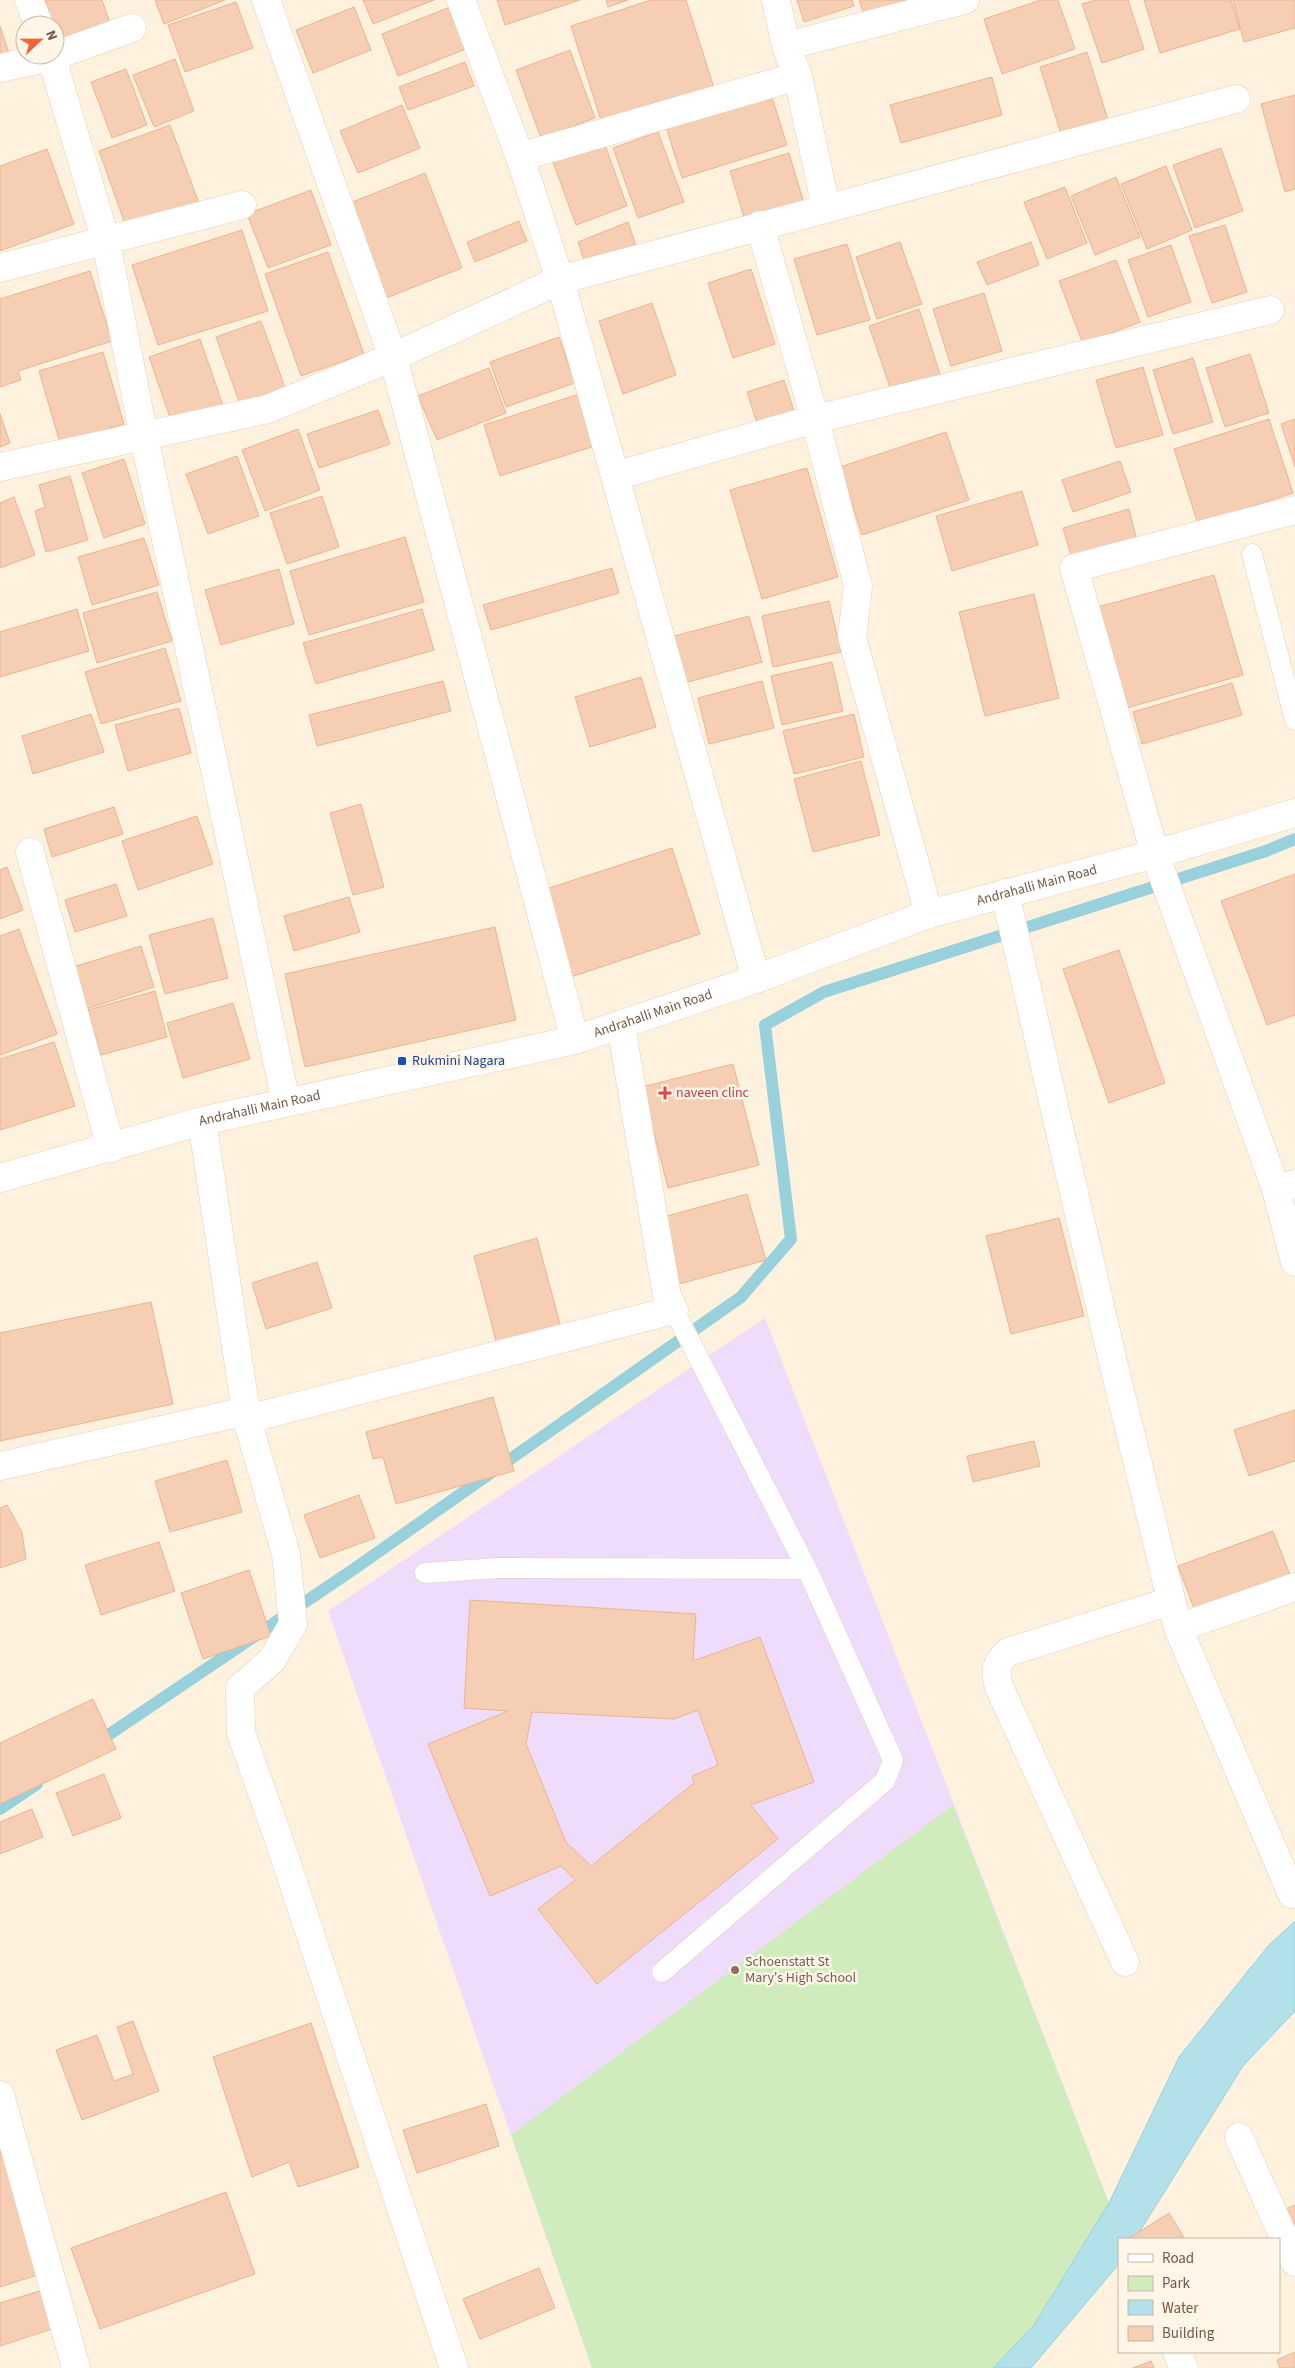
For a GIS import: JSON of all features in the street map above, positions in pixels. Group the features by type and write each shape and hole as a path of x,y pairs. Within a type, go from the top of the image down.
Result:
{"street":[{"path":"29,0 35,15"},
{"path":"266,0 393,357 575,1040"},
{"path":"461,0 520,157 560,280 756,979"},
{"path":"776,0 786,46 798,76 826,208"},
{"path":"786,46 965,0"},
{"path":"65,51 132,28"},
{"path":"0,68 15,64"},
{"path":"54,65 106,242 144,437 286,1102"},
{"path":"520,157 798,76"},
{"path":"0,468 268,408 393,357 560,280 1236,99"},
{"path":"0,268 106,242 242,205"},
{"path":"760,225 815,419 858,586 852,637 929,914"},
{"path":"615,476 815,419 1270,310"},
{"path":"1295,510 1074,568 1155,854 1285,1186 1295,1262"},
{"name":"Andrahalli Main Road","path":"0,1178 202,1121 575,1040 756,979 929,914 1155,854 1295,814"},
{"path":"30,852 110,1148"},
{"path":"1005,893 1111,1352 1178,1628 1292,1894"},
{"path":"0,1466 247,1415 674,1310 667,1296 621,1026"},
{"path":"202,1121 247,1415 286,1554 293,1624 272,1660 240,1688 241,1733 280,1840 454,2368"},
{"path":"1178,1628 1295,1587"},
{"path":"1125,1962 995,1673 999,1660 1008,1652 1171,1601"},
{"path":"0,2095 76,2368"},
{"path":"1239,2137 1295,2262"},
{"path":"1177,2353 1184,2368"}],"lane":[{"path":"1252,554 1295,720"},
{"path":"662,1972 885,1781 893,1760 807,1569 674,1310"},
{"path":"425,1573 498,1568 807,1569"}],"shaded area":[{"name":"Schoenstatt St Mary's High School","path":"765,1318 1109,2203 993,2368 592,2368 328,1611"}],"green space":[{"path":"953,1805 1109,2203 1034,2325 993,2368 592,2368 511,2135"}],"water":[{"path":"1295,1921 1295,2011 1243,2066 1136,2238 1118,2238 1118,2265 1031,2368 993,2368 1034,2325 1109,2203 1179,2057 1268,1946"}],"building":[{"path":"45,0 102,0 110,23 65,38 65,15 50,15"},
{"path":"155,0 225,0 164,24"},
{"path":"363,0 434,0 373,24"},
{"path":"497,0 580,0 505,25"},
{"path":"606,0 628,0 608,7"},
{"path":"651,0 686,0 716,94 604,130 571,26"},
{"path":"797,0 852,0 854,6 804,22"},
{"path":"859,0 930,0 866,20"},
{"path":"1041,0 1058,0 1075,49 1002,74 984,19"},
{"path":"1096,0 1128,0 1144,49 1102,63 1082,4"},
{"path":"1144,0 1231,0 1240,29 1160,53"},
{"path":"1233,0 1295,0 1295,28 1244,42"},
{"path":"236,2 253,48 185,72 168,25"},
{"path":"354,7 371,50 313,73 296,30"},
{"path":"450,7 466,49 398,76 382,34"},
{"path":"0,26 9,53 0,56"},
{"path":"570,50 595,118 541,138 516,70"},
{"path":"1087,52 1108,120 1061,134 1040,67"},
{"path":"175,59 194,111 154,127 133,75"},
{"path":"465,62 474,86 408,110 399,87"},
{"path":"126,69 147,125 112,138 91,82"},
{"path":"992,77 1002,115 901,143 890,105"},
{"path":"771,94 787,145 682,178 666,127"},
{"path":"1295,95 1295,189 1285,192 1261,104"},
{"path":"402,105 420,148 358,173 340,131"},
{"path":"170,125 200,206 128,232 99,151"},
{"path":"658,132 684,202 638,218 613,148"},
{"path":"604,142 627,206 576,225 553,162"},
{"path":"1221,148 1243,211 1195,228 1173,165"},
{"path":"47,149 74,224 0,251 0,166"},
{"path":"789,153 806,210 747,227 730,171"},
{"path":"1166,166 1192,230 1147,249 1121,184"},
{"path":"425,173 462,268 386,298 350,203"},
{"path":"1116,177 1140,237 1095,255 1071,196"},
{"path":"1065,187 1087,243 1047,259 1024,202"},
{"path":"311,190 331,245 268,268 247,214"},
{"path":"519,221 527,241 475,262 467,242"},
{"path":"628,222 637,249 586,266 578,242"},
{"path":"1225,225 1247,292 1212,303 1189,236"},
{"path":"242,230 268,311 158,345 132,265"},
{"path":"900,242 922,304 877,319 856,257"},
{"path":"1031,242 1039,265 987,285 977,262"},
{"path":"847,244 870,320 817,335 794,259"},
{"path":"1171,245 1191,302 1148,317 1128,260"},
{"path":"328,252 364,354 301,376 265,274"},
{"path":"1116,260 1140,322 1083,344 1059,281"},
{"path":"751,269 775,344 733,358 708,283"},
{"path":"90,271 112,341 18,371 21,380 0,387 0,299"},
{"path":"984,293 1002,351 951,366 933,309"},
{"path":"652,303 676,375 623,394 599,321"},
{"path":"919,309 940,374 891,390 869,326"},
{"path":"261,321 286,390 241,407 216,337"},
{"path":"559,337 575,383 506,407 490,362"},
{"path":"200,339 225,411 174,429 149,357"},
{"path":"103,352 124,424 60,443 39,371"},
{"path":"1250,354 1269,413 1225,427 1206,368"},
{"path":"1193,358 1213,422 1173,434 1153,370"},
{"path":"1143,367 1163,435 1116,448 1096,380"},
{"path":"489,368 506,413 437,440 418,396"},
{"path":"784,380 795,414 758,426 747,392"},
{"path":"579,394 595,446 500,476 484,425"},
{"path":"378,410 390,444 319,468 307,434"},
{"path":"0,414 10,443 0,447"},
{"path":"1269,419 1293,493 1198,524 1174,449"},
{"path":"1295,419 1295,467 1281,424"},
{"path":"298,429 320,490 265,511 242,450"},
{"path":"946,432 969,500 862,535 840,467"},
{"path":"237,456 259,516 208,534 186,474"},
{"path":"124,459 145,524 104,538 82,473"},
{"path":"1120,461 1131,492 1073,512 1062,480"},
{"path":"807,468 838,577 762,599 730,490"},
{"path":"70,476 88,540 46,552 35,511 45,507 39,485"},
{"path":"1022,491 1038,545 952,571 936,516"},
{"path":"322,496 339,547 287,564 270,513"},
{"path":"14,497 35,555 0,568 0,503"},
{"path":"1129,509 1137,541 1072,559 1063,528"},
{"path":"405,537 424,602 309,635 290,571"},
{"path":"144,538 159,585 92,605 78,557"},
{"path":"612,568 619,593 491,630 483,605"},
{"path":"279,569 294,624 221,645 205,590"},
{"path":"1214,575 1243,675 1127,708 1098,607"},
{"path":"157,592 172,641 97,663 83,613"},
{"path":"1034,594 1059,698 985,716 959,612"},
{"path":"829,601 841,652 773,667 762,616"},
{"path":"77,609 89,651 0,677 0,632"},
{"path":"422,609 434,650 316,684 303,643"},
{"path":"749,616 762,662 684,683 671,637"},
{"path":"165,648 181,701 101,724 85,672"},
{"path":"832,662 843,711 782,725 771,676"},
{"path":"641,677 656,727 590,747 575,697"},
{"path":"443,681 451,711 317,746 309,715"},
{"path":"762,681 774,728 709,744 698,698"},
{"path":"1232,683 1242,715 1142,744 1133,712"},
{"path":"179,708 191,753 128,771 115,725"},
{"path":"91,714 104,752 33,774 22,736"},
{"path":"854,714 864,757 794,774 783,731"},
{"path":"861,761 880,835 813,852 794,779"},
{"path":"361,804 384,887 353,895 330,813"},
{"path":"114,807 123,834 52,857 44,829"},
{"path":"197,816 213,864 138,890 122,841"},
{"path":"672,848 700,934 568,978 540,891"},
{"path":"7,867 23,910 0,919 0,870"},
{"path":"1295,874 1295,1015 1267,1025 1221,901"},
{"path":"116,884 127,916 75,932 65,900"},
{"path":"349,897 360,932 294,951 284,916"},
{"path":"213,918 228,978 165,994 149,935"},
{"path":"495,927 516,1020 305,1067 285,974"},
{"path":"19,929 57,1034 0,1055 0,936"},
{"path":"141,946 154,987 83,1010 70,968"},
{"path":"1119,950 1165,1083 1109,1103 1063,969"},
{"path":"155,991 167,1037 101,1055 88,1010"},
{"path":"233,1003 250,1059 183,1078 167,1023"},
{"path":"54,1042 75,1106 0,1130 0,1059"},
{"path":"733,1064 759,1165 668,1188 642,1087"},
{"path":"747,1194 766,1260 679,1284 660,1218"},
{"path":"1059,1218 1084,1316 1011,1334 986,1236"},
{"path":"537,1238 563,1335 499,1353 474,1256"},
{"path":"317,1262 332,1308 266,1329 252,1283"},
{"path":"151,1302 173,1404 0,1441 0,1333"},
{"path":"493,1397 514,1471 396,1504 383,1457 373,1459 366,1432"},
{"path":"1295,1410 1295,1461 1249,1476 1234,1430"},
{"path":"1034,1441 1040,1466 973,1482 967,1456"},
{"path":"227,1460 242,1512 170,1532 155,1481"},
{"path":"359,1495 375,1538 320,1558 304,1515"},
{"path":"7,1505 22,1532 26,1559 0,1568 0,1508"},
{"path":"1273,1531 1290,1575 1195,1611 1178,1566"},
{"path":"159,1542 175,1591 101,1615 85,1565"},
{"path":"249,1570 271,1636 203,1659 181,1593"},
{"path":"470,1600 696,1614 693,1661 760,1637 814,1782 751,1805 778,1839 597,1984 538,1909 575,1880 561,1866 490,1896 428,1744 508,1711 464,1708","holes":["698,1710 718,1765 692,1776 694,1783 591,1866 566,1842 526,1744 532,1712 674,1719"]},
{"path":"93,1699 116,1749 0,1804 0,1743"},
{"path":"104,1774 121,1818 73,1836 56,1793"},
{"path":"32,1809 43,1837 0,1854 0,1822"},
{"path":"133,2021 159,2091 82,2120 56,2050 97,2035 114,2081 133,2074 117,2027"},
{"path":"311,2023 359,2167 298,2187 289,2162 252,2177 213,2057"},
{"path":"486,2104 499,2146 417,2173 403,2130"},
{"path":"0,2132 44,2273 0,2287"},
{"path":"226,2192 255,2274 100,2329 71,2248"},
{"path":"1295,2205 1295,2238 1283,2210"},
{"path":"1169,2213 1184,2238 1132,2238"},
{"path":"539,2268 555,2308 480,2339 463,2299"},
{"path":"43,2290 55,2328 0,2346 0,2303"},
{"path":"1295,2352 1295,2368 1280,2368 1277,2360"},
{"path":"1151,2361 1154,2368 1133,2368"}],"waterway":[{"path":"95,1744 354,1569 741,1297 791,1239 765,1025 824,992 1266,851 1295,839"},
{"path":"0,1809 37,1784"}],"place":[{"name":"Rukmini Nagara","path":"402,1061"},
{"name":"naveen clinc","path":"665,1093"},
{"name":"Schoenstatt St Mary's High School","path":"735,1970"}]}
